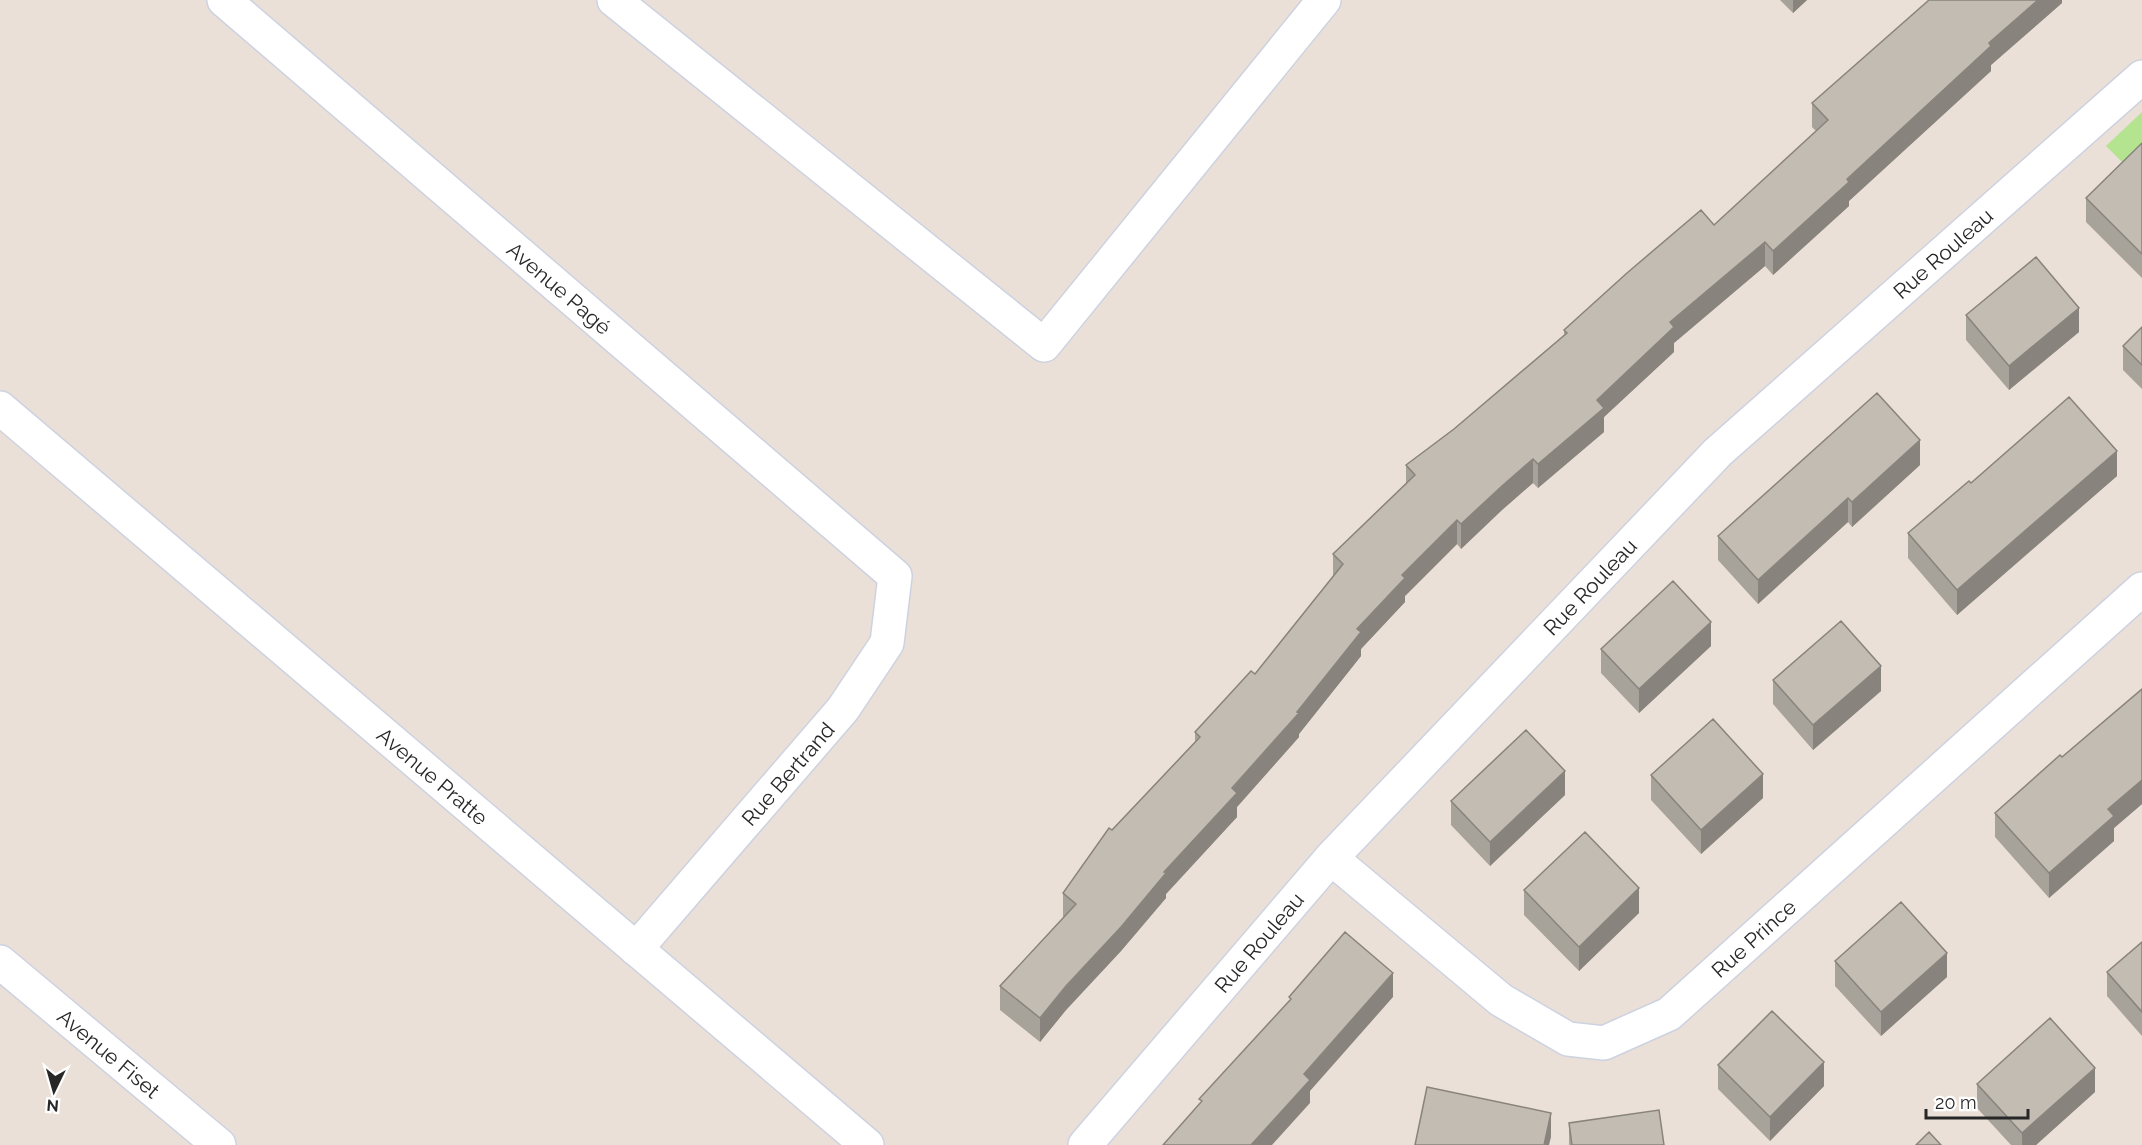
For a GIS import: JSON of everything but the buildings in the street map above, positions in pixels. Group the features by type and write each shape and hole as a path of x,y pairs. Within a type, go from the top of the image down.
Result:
{"street":[{"name":"Avenue Pagé","path":"224,0 895,576"},
{"path":"614,0 1044,345 1324,0"},
{"name":"Rue Rouleau","path":"1085,1145 1331,858 1718,452 2142,77"},
{"name":"Avenue Pratte","path":"0,408 867,1145"},
{"name":"Rue Bertrand","path":"636,949 843,710 887,642 895,576"},
{"name":"Rue Prince","path":"1331,858 1501,1000 1568,1039 1604,1043 1669,1014 2142,589"},
{"name":"Avenue Fiset","path":"0,962 219,1145"}],"green space":[{"path":"2142,112 2142,182 2106,146"}]}
